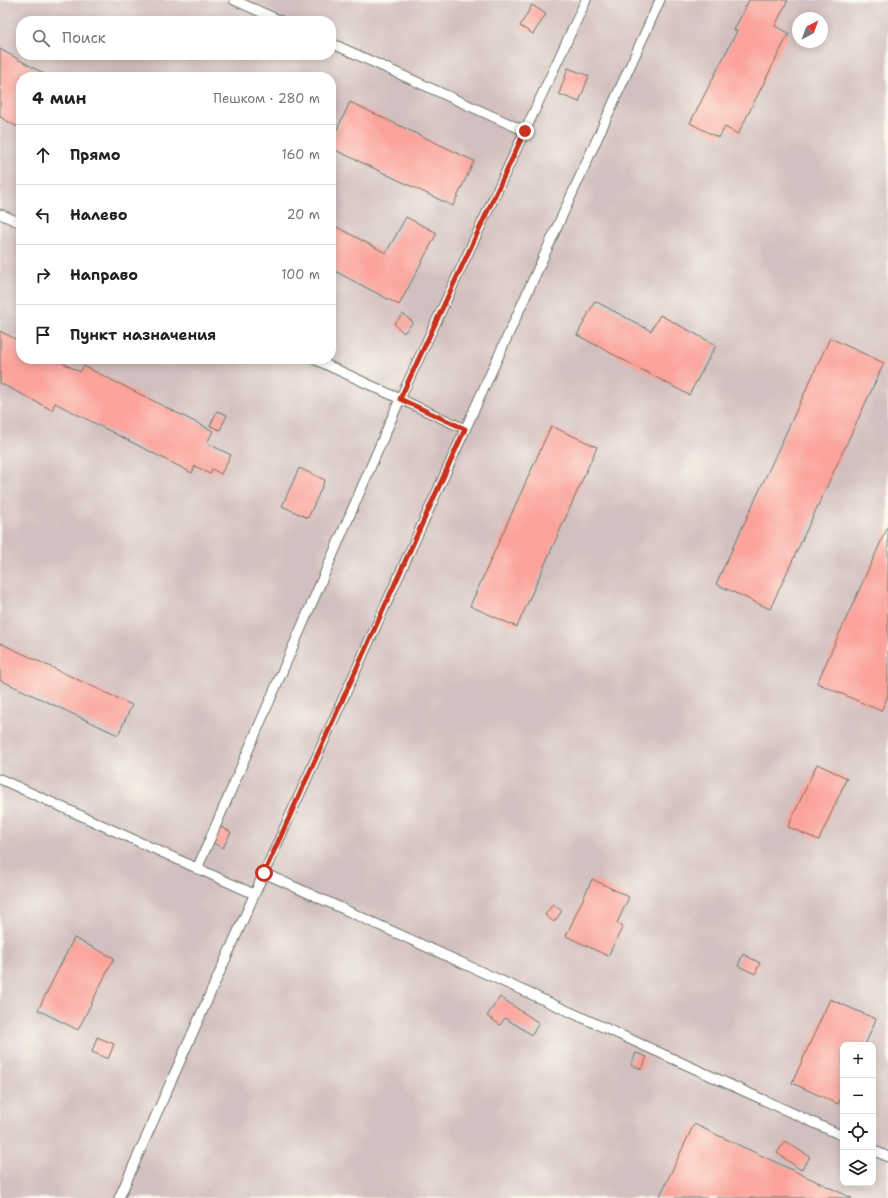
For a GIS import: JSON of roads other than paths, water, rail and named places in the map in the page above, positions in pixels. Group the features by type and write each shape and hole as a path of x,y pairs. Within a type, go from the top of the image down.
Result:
{"lane":[{"path":"234,0 270,16"},
{"path":"197,869 400,399 586,0"},
{"path":"119,1198 254,894 660,0"},
{"path":"336,45 525,131"},
{"path":"0,214 16,221"},
{"path":"325,364 465,429"},
{"path":"0,779 254,894"},
{"path":"264,873 840,1135"},
{"path":"876,1151 888,1157"}]}
